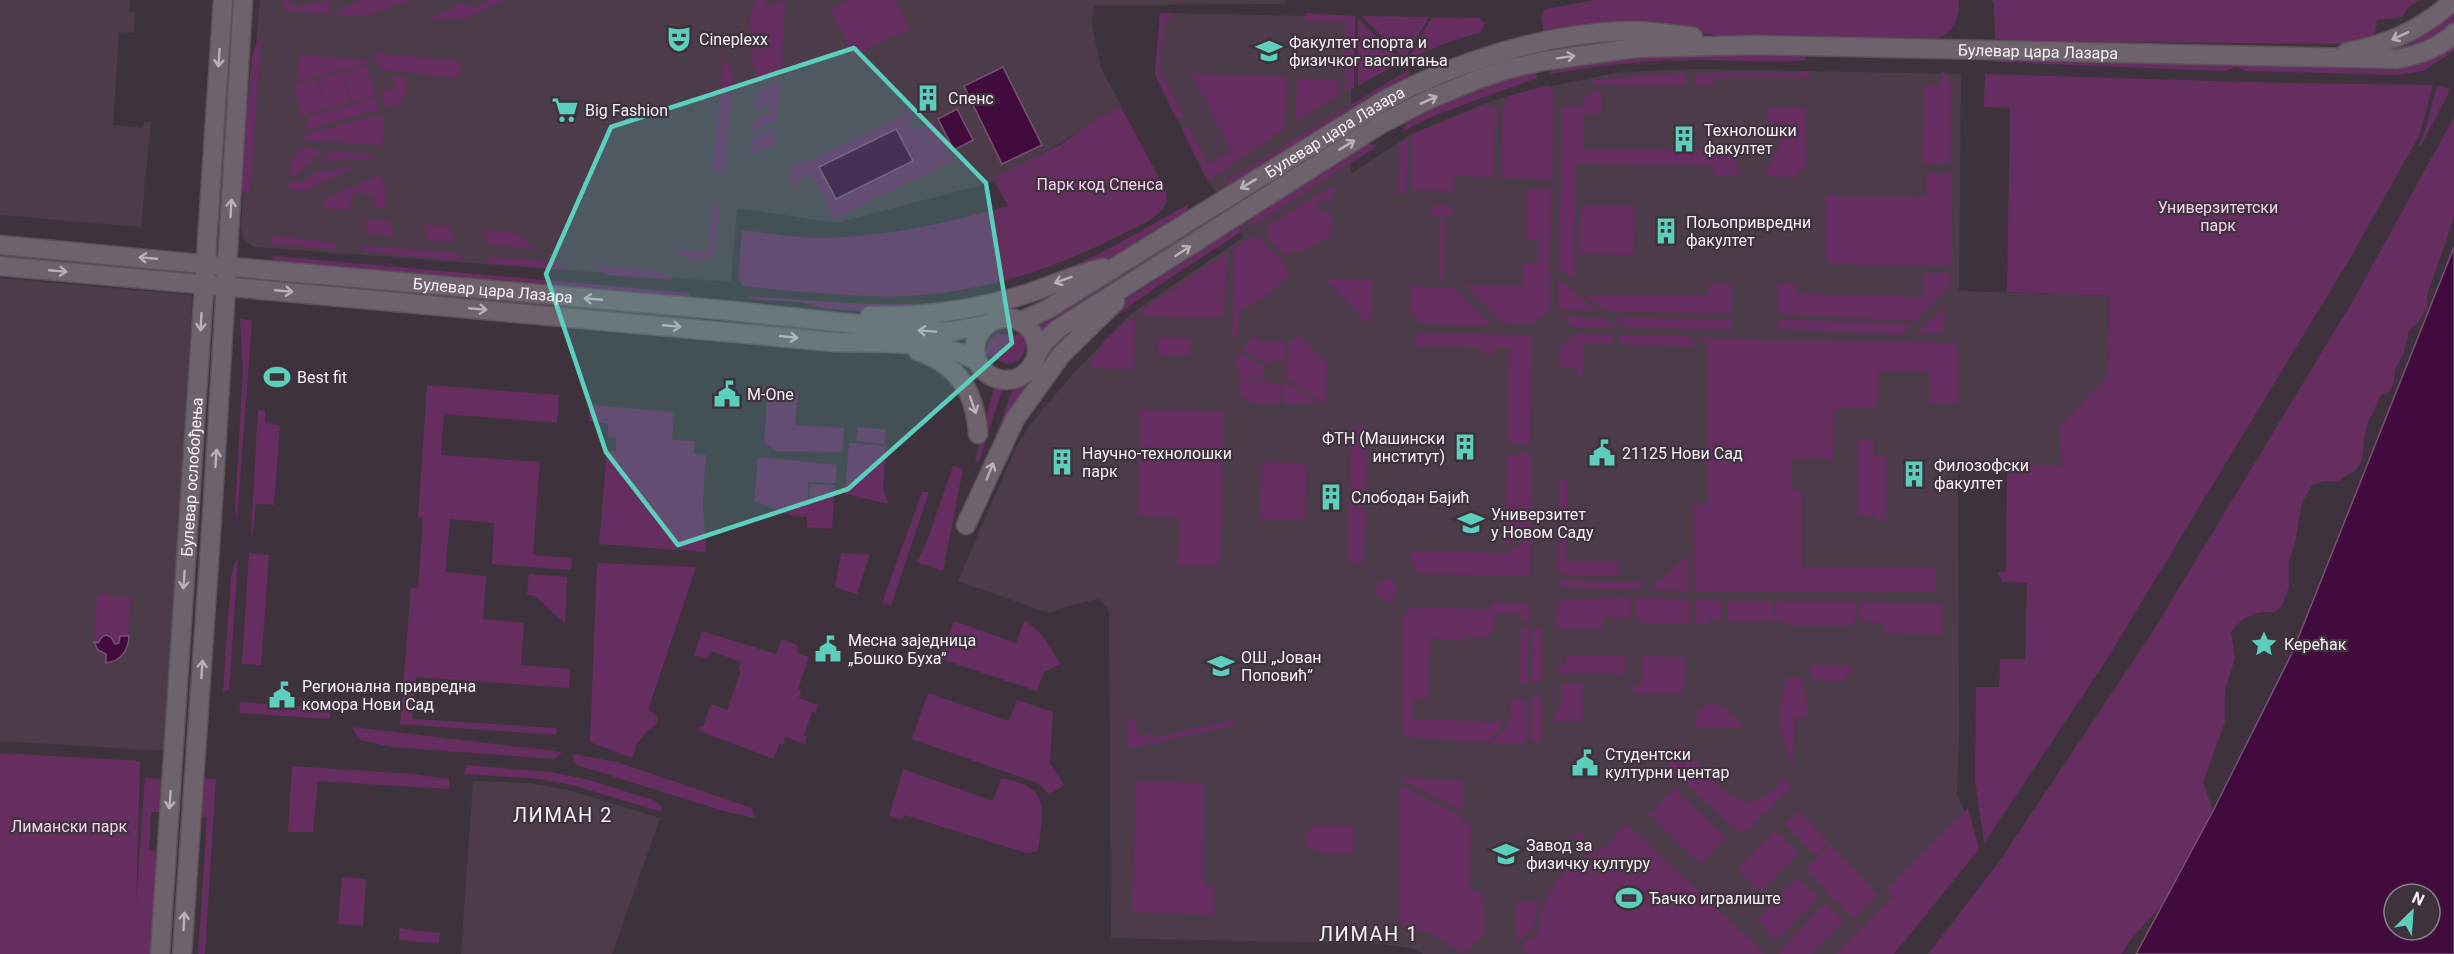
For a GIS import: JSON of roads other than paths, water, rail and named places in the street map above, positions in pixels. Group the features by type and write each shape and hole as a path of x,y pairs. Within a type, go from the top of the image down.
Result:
{"main road":[{"name":"Булевар ослобођења","path":"160,954 223,0"},
{"name":"Булевар ослобођења","path":"182,954 192,784 203,657 243,0"},
{"name":"Булевар цара Лазара","path":"2322,56 2387,42 2414,30 2451,2"},
{"name":"Булевар цара Лазара","path":"1020,322 1048,309 1385,100 1455,67 1546,42 1625,31 1656,32 1754,45"},
{"name":"Булевар цара Лазара","path":"1037,354 1046,340 1058,329 1134,283 1381,124 1425,101 1478,79 1537,62 1612,50 1661,46 1754,45 2397,59 2419,54 2449,39 2454,33"},
{"name":"Булевар цара Лазара","path":"0,245 818,319 937,332 984,325"},
{"path":"818,319 843,315 887,316 958,309 1028,293 1119,263"},
{"name":"Булевар цара Лазара","path":"0,266 835,342 899,345 958,351 977,361"},
{"path":"966,525 1003,441 1040,382 1061,355 1134,283"},
{"path":"998,319 1020,322 1031,329 1037,354 1030,368 1019,376 1012,377 995,377 986,373 977,361 976,341 984,325 998,319"},
{"path":"899,345 938,360 955,373 971,398 976,414 978,434"}],"place":[{"name":"Cineplexx","path":"679,39"},
{"name":"Факултет спорта и физичког васпитања","path":"1269,51"},
{"name":"Спенс","path":"928,98"},
{"name":"Big Fashion","path":"565,110"},
{"name":"Технолошки факултет","path":"1684,139"},
{"name":"Пољопривредни факултет","path":"1666,231"},
{"name":"Best fit","path":"277,377"},
{"name":"M-One","path":"727,394"},
{"name":"ФТН (Машински институт)","path":"1465,447"},
{"name":"21125 Нови Сад","path":"1602,453"},
{"name":"Научно-технолошки парк","path":"1062,462"},
{"name":"Филозофски факултет","path":"1914,474"},
{"name":"Слободан Бајић","path":"1331,497"},
{"name":"Универзитет у Новом Саду","path":"1471,523"},
{"name":"Керећак","path":"2264,644"},
{"name":"Месна заједница „Бошко Буха”","path":"828,649"},
{"name":"ОШ „Јован Поповић”","path":"1221,666"},
{"name":"Регионална привредна комора Нови Сад","path":"282,695"},
{"name":"Студентски културни центар","path":"1585,763"},
{"name":"Завод за физичку културу","path":"1506,854"},
{"name":"Ђачко игралиште","path":"1629,898"}],"district":[{"name":"ЛИМАН 2","path":"563,815"},
{"name":"ЛИМАН 1","path":"1369,934"}],"park label":[{"name":"Парк код Спенса","path":"1100,184"},
{"name":"Универзитетски парк","path":"2218,216"},
{"name":"Лимански парк","path":"69,826"}]}
